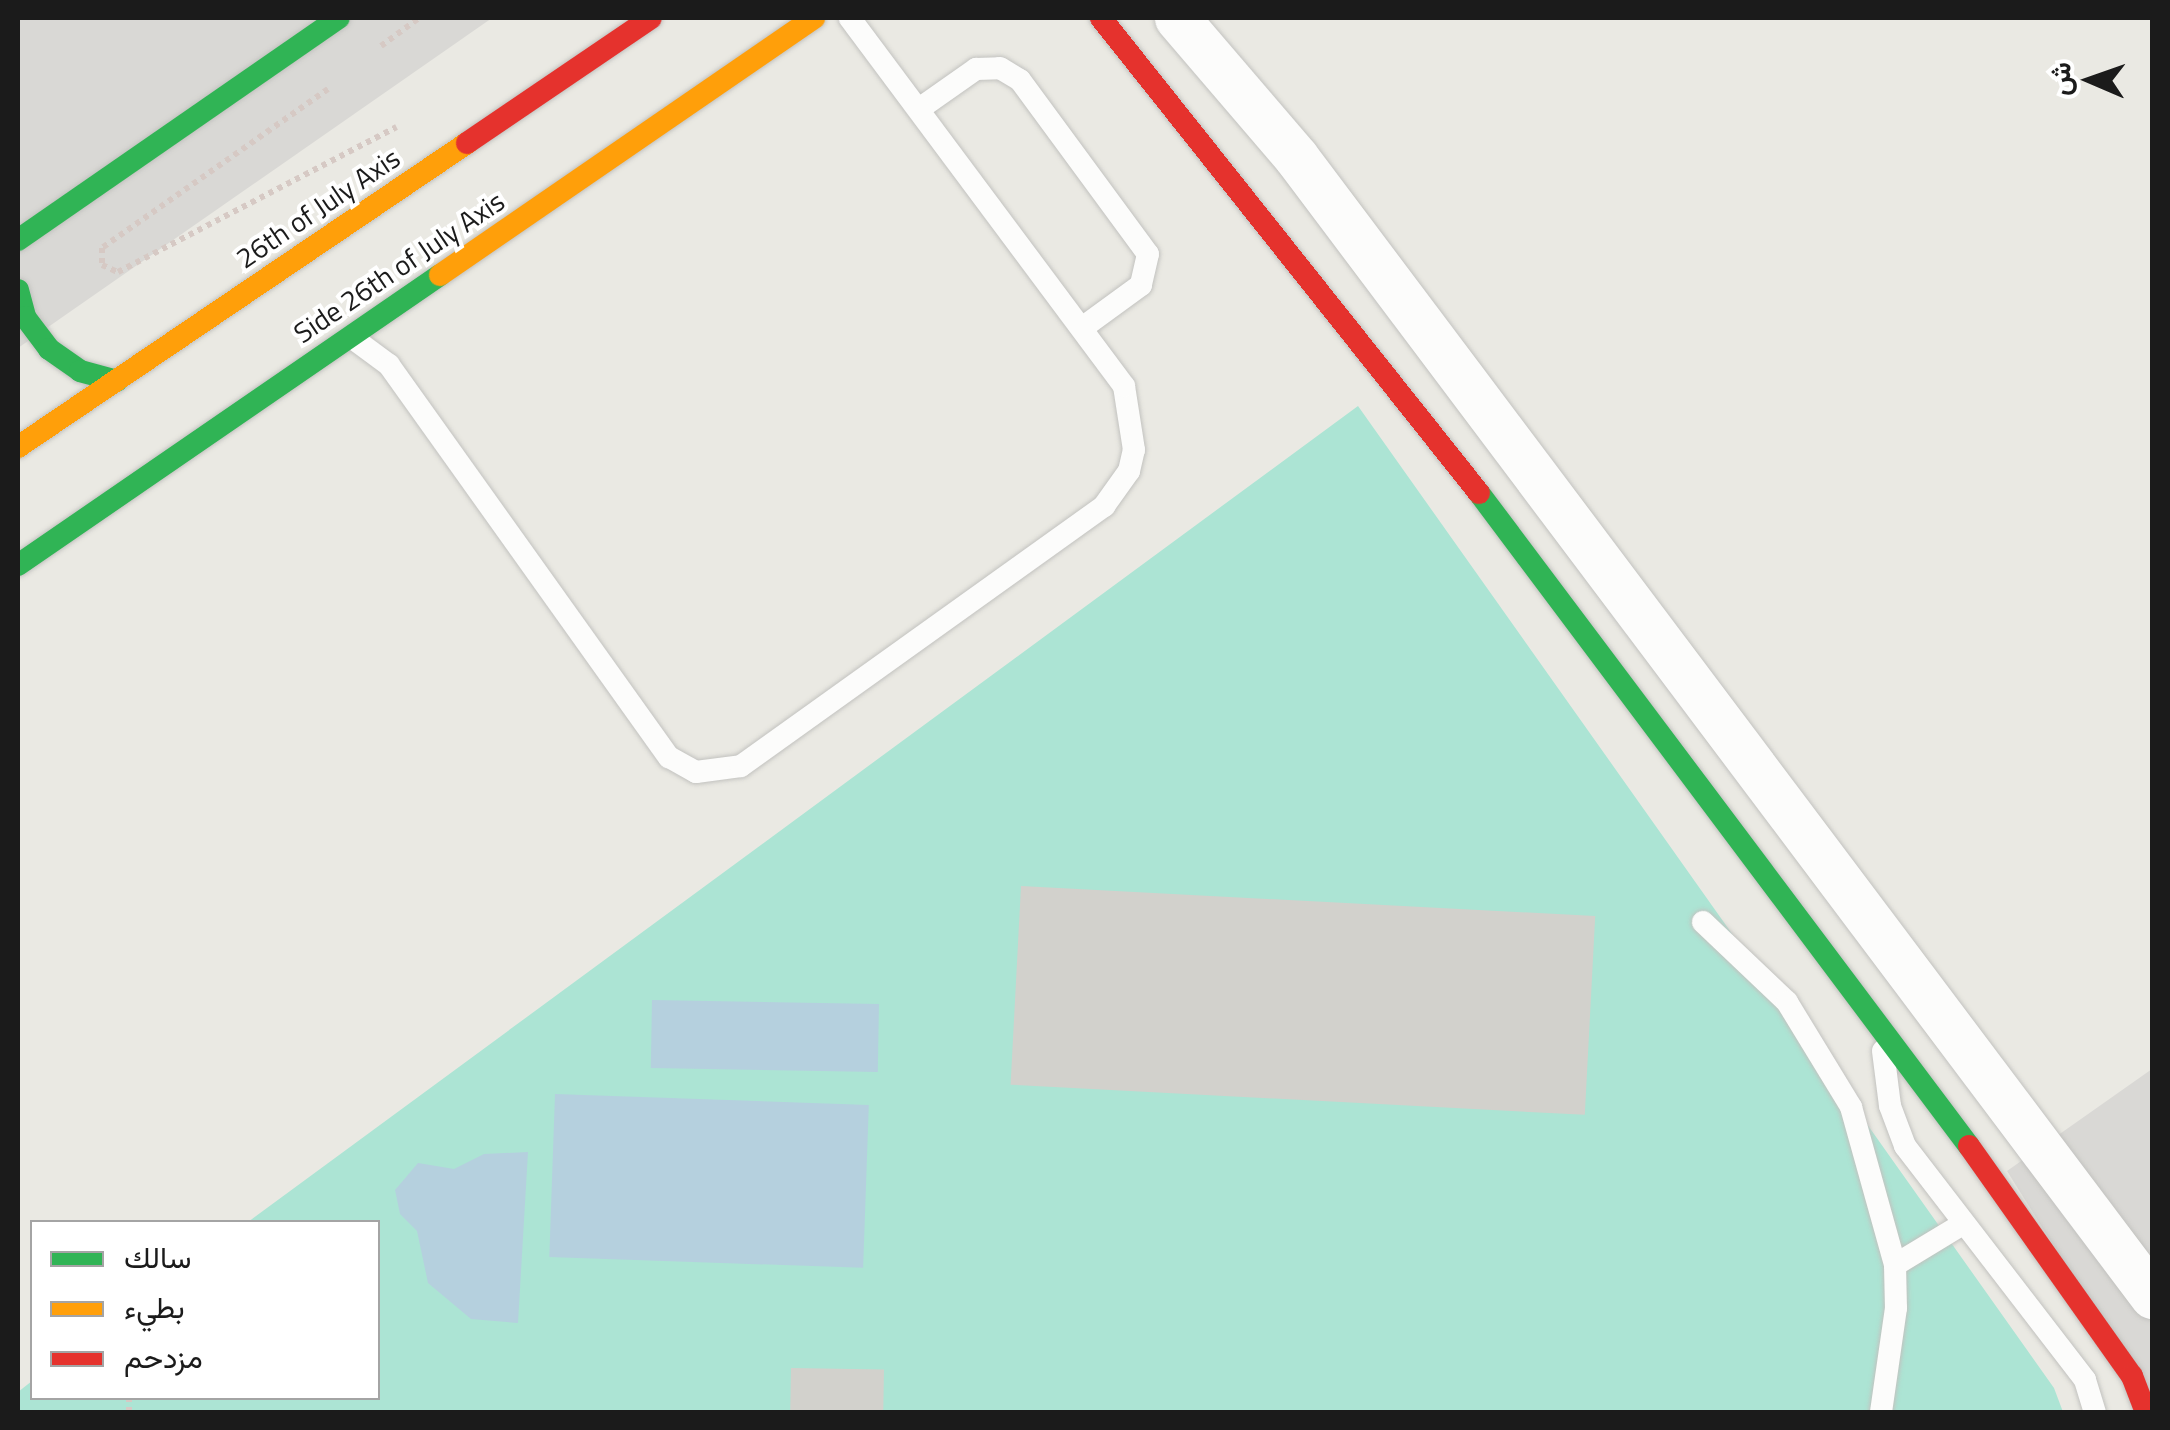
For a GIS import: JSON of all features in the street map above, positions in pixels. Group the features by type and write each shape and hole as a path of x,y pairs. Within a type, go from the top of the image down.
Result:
{"main road":[{"path":"18,240 339,18"},
{"name":"26th of July Axis","path":"18,447 651,18"},
{"name":"Side 26th of July Axis","path":"18,565 814,18"},
{"path":"1100,18 1381,363 1882,1037 2008,1197 2132,1376 2146,1412"},
{"path":"18,290 26,317 49,349 80,371 118,381"}],"street":[{"path":"1177,18 1296,157 2152,1296"},
{"path":"1240,190 1296,157"},
{"path":"2008,1197 2051,1166"}],"lane":[{"path":"351,337 389,365 669,757 712,774 741,766 1104,506 1118,490 1134,450 1132,407 1082,328 850,18"},
{"path":"918,110 976,69 1011,73 1145,247 1149,270 1141,284 1082,328"},
{"path":"1703,922 1787,1002 1840,1083 1895,1265 1896,1308 1881,1412"},
{"path":"1882,1037 1890,1106 1905,1146 1961,1225 2085,1380 2095,1412"},
{"path":"1895,1265 1961,1225"}],"path":[{"path":"364,60 419,18"},
{"path":"334,84 102,248 102,266 118,272 400,126"}],"shaded area":[{"path":"18,18 492,18 18,348"},
{"path":"2152,1069 2152,1403 2007,1171"}],"green space":[{"path":"1358,406 2054,1388 2063,1412 18,1412 18,1392 30,1383 30,1400 380,1400 380,1220 251,1220"}],"water":[{"path":"652,1000 879,1004 878,1072 651,1068"},
{"path":"555,1094 869,1105 863,1268 549,1257"},
{"path":"528,1152 518,1323 471,1319 428,1283 417,1231 400,1214 395,1190 418,1163 454,1169 484,1154"}],"building":[{"path":"1021,886 1595,916 1585,1115 1011,1085"},
{"path":"791,1368 884,1370 883,1412 790,1412"}],"traffic: fast":[{"path":"18,240 339,18"},
{"path":"18,565 440,275"},
{"path":"18,290 25,317 49,349 80,371 117,381"},
{"path":"1479,493 1969,1146"}],"traffic: slow":[{"path":"440,275 814,18"},
{"path":"18,447 467,143"}],"traffic: jam":[{"path":"467,143 651,18"},
{"path":"1101,18 1479,493"},
{"path":"1969,1146 2132,1376 2146,1412"}]}
